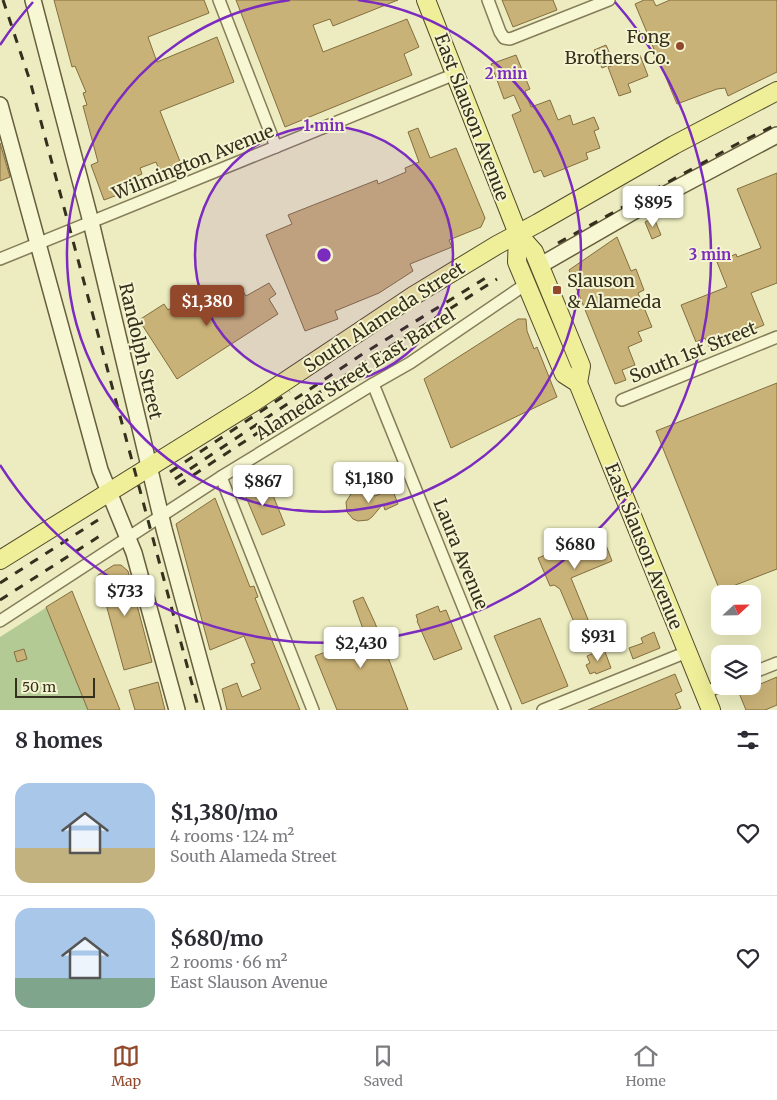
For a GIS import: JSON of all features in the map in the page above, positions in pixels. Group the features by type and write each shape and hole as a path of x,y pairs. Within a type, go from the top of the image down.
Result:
{"main road":[{"name":"East Slauson Avenue","path":"426,0 518,234 534,252 581,366 578,383 711,710"},
{"name":"South Alameda Street","path":"0,560 254,402 413,296 674,145 777,91"},
{"name":"East Slauson Avenue","path":"518,234 517,262 564,374 578,383"}],"street":[{"name":"Randolph Street","path":"33,0 91,222 161,517 213,710"},
{"path":"219,0 276,147"},
{"path":"488,0 504,38 510,38 609,0"},
{"name":"Wilmington Avenue","path":"0,259 455,74"},
{"path":"1,113 100,470 134,553 177,710"},
{"path":"540,266 645,205 777,135"},
{"name":"Alameda Street East Barrel","path":"0,621 220,478 410,363 526,284"},
{"name":"South 1st Street","path":"622,400 777,337"},
{"name":"Laura Avenue","path":"373,384 505,710"},
{"path":"220,478 313,710"},
{"path":"543,710 687,652"},
{"path":"761,669 777,662"},
{"path":"704,693 711,690"}],"green space":[{"path":"47,607 88,710 0,710 0,637"}],"building":[{"path":"54,0 204,0 209,13 148,37 157,62 217,37 234,82 160,111 183,169 162,177 156,162 140,168 142,174 119,184 123,193 104,200 91,165 98,162 83,106 87,105 83,93 86,92 75,66 72,67"},
{"path":"236,0 398,0 333,26 330,19 313,25 323,52 407,19 419,47 404,54 412,75 285,127"},
{"path":"502,0 553,0 557,10 513,27"},
{"path":"644,0 653,0 656,6 670,0 777,0 777,72 728,96 725,88 717,89 677,104 635,4"},
{"path":"606,45 614,63 602,68 594,50"},
{"path":"516,55 530,89 525,91 531,107 550,100 558,120 570,115 573,125 594,117 599,129 594,131 600,148 586,153 588,159 544,177 541,170 534,173 512,115 521,111 514,95 504,99 491,64"},
{"path":"640,55 648,76 628,84 631,92 619,96 608,67"},
{"path":"418,128 430,158 456,148 485,218 481,227 449,240 452,247 410,264 413,271 379,293 335,311 338,319 305,331 266,235 292,224 288,215 377,180 378,184 406,172 405,168 419,162 408,132"},
{"path":"0,143 10,177 0,181"},
{"path":"777,173 777,283 751,293 764,325 709,347 705,338 696,342 681,305 727,287 717,262 736,254 737,257 761,248 737,189"},
{"path":"654,218 661,235 652,239 645,222"},
{"path":"617,237 631,271 636,269 644,290 638,293 652,327 638,332 642,341 628,347 635,365 622,370 626,380 615,384 569,270"},
{"path":"269,283 276,294 269,299 278,314 177,379 139,320 164,304 168,310 180,302 190,317 239,285 246,296"},
{"path":"518,319 526,319 527,331 534,349 537,347 557,397 451,448 424,379"},
{"path":"777,383 777,569 736,585 718,585 656,431"},
{"path":"255,477 261,492 270,488 285,525 262,535 240,483"},
{"path":"395,488 393,491 398,504 385,510 383,504 368,520 358,521 353,519 347,512 346,502 351,494 356,491 366,491 375,496"},
{"path":"215,498 250,587 254,586 258,597 255,598 300,710 227,710 222,689 237,683 242,697 261,689 251,664 255,663 244,636 210,650 176,524"},
{"path":"601,532 612,561 571,578 589,622 576,627 560,589 554,585 550,586 538,558"},
{"path":"114,565 121,565 128,571 152,662 124,670 98,575"},
{"path":"72,591 120,710 88,710 46,607"},
{"path":"363,597 375,623 408,710 337,710 315,656 328,651 325,644 363,629 353,601"},
{"path":"438,606 440,612 446,610 462,649 434,660 416,615"},
{"path":"540,618 568,686 522,704 494,636"},
{"path":"654,632 660,648 633,659 629,648 643,643 641,638"},
{"path":"24,649 27,659 17,662 14,652"},
{"path":"604,649 611,668 596,674 595,672 590,674 586,665 590,663 587,656"},
{"path":"675,674 682,691 675,694 681,708 675,710 588,710"},
{"path":"777,677 777,705 765,710 746,710 740,695 761,695 761,684"},
{"path":"158,682 165,710 135,710 129,690"}],"railway":[{"path":"3,0 30,81 199,710"},
{"path":"558,243 737,144 777,124"},
{"path":"175,479 361,355 492,274"},
{"path":"178,485 497,279"},
{"path":"170,472 290,392"},
{"path":"0,583 98,520"},
{"path":"0,600 106,532"}],"place":[{"name":"Fong Brothers Co.","path":"680,46"},
{"name":"Slauson & Alameda","path":"557,290"}]}
